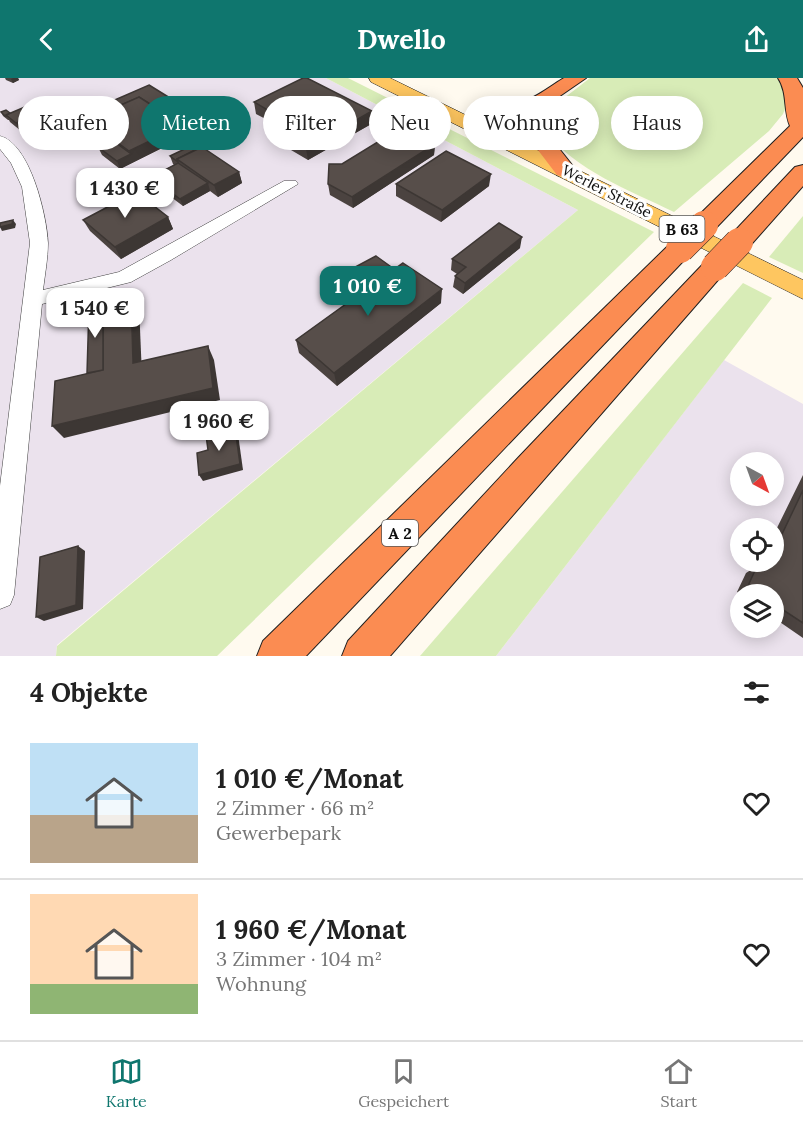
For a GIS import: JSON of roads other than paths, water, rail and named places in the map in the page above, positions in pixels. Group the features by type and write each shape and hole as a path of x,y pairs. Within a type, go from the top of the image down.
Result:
{"highway":[{"path":"551,96 577,78"},
{"path":"788,78 793,84 797,99 795,112 802,126"},
{"name":"A 2","path":"278,656 802,126"},
{"path":"549,150 566,170"},
{"path":"363,656 530,469 803,172"}],"main road":[{"name":"Werler Straße","path":"377,78 463,120"},
{"name":"Werler Straße","path":"525,150 803,290"}],"street":[{"path":"0,140 16,154 34,196 39,243 0,595"},
{"path":"34,299 124,277 290,184"}]}
